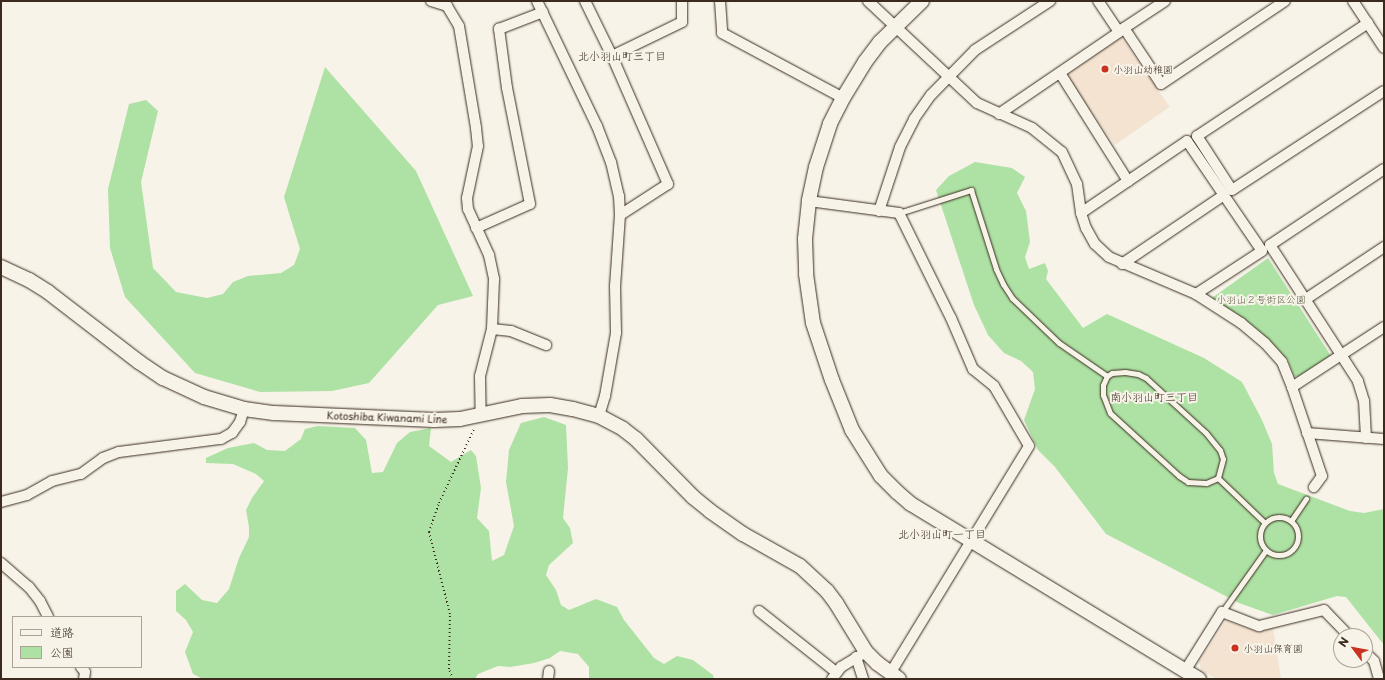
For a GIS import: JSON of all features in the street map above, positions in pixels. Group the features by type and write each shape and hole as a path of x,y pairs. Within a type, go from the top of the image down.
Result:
{"main road":[{"path":"922,1 895,26 865,62 843,98 825,138 816,167 809,201 805,239 806,274 813,323 829,372 852,430 881,476 911,504 1183,675 1199,679"},
{"name":"Kotoshiba Kiwanami Line","path":"1,267 29,280 48,292 163,378 204,397 244,409 274,413 440,420 481,415 522,406 541,405 573,409 599,416 623,429 636,439 693,497 710,511 744,534 800,566 813,577 836,603 861,654 894,676"}],"street":[{"path":"431,1 447,6 459,26 478,146 467,198 468,209 488,255 494,279 492,329 480,376 481,415"},
{"path":"537,1 597,126 611,162 619,196 620,215 615,286 616,333 605,396 599,416"},
{"path":"585,1 612,56 668,184 620,215"},
{"path":"612,56 682,22 682,1"},
{"path":"720,1 722,33 843,98"},
{"path":"868,1 947,77 977,103 1032,128 1062,152 1077,184 1081,213 1086,228 1095,244 1109,257 1122,264 1196,294 1241,323 1265,343 1282,362 1292,387 1322,476 1314,487"},
{"path":"879,211 890,175 907,133 927,101 947,77 975,50 1050,1"},
{"path":"999,114 1119,32 1098,1"},
{"path":"1164,1 1124,28 1161,84 1285,1"},
{"path":"1353,1 1384,48"},
{"path":"476,228 530,204 507,88 499,29 542,12"},
{"path":"1368,23 1197,136 1232,190 1384,91"},
{"path":"1060,73 1128,181"},
{"path":"1081,213 1187,141 1262,251 1196,294"},
{"path":"1366,438 1364,401 1358,380 1270,245 1384,169"},
{"path":"1122,264 1224,195"},
{"path":"809,201 899,213 951,318 973,369 994,386 1029,446 970,542 894,676"},
{"path":"1306,299 1384,247"},
{"path":"1292,387 1384,327"},
{"path":"492,329 511,331 546,345"},
{"path":"1,502 27,495 52,482 81,474 103,458 119,452 221,439 232,433 240,422 244,409"},
{"path":"1307,433 1384,438"},
{"path":"1,563 29,587 40,602 47,616"},
{"path":"1183,675 1222,612 1259,626 1324,610 1342,628"},
{"path":"759,611 834,675 861,654"},
{"path":"861,654 863,679"},
{"path":"1373,660 1379,679"},
{"path":"82,668 85,672 84,679"}],"lane":[{"path":"899,213 971,190 996,268 1003,284 1012,298 1058,342 1107,376"},
{"path":"1124,372 1138,374 1146,378 1206,433 1220,450 1223,459 1218,478 1206,483 1188,482 1179,476 1110,413 1103,395 1103,385 1107,376 1112,373 1124,372"},
{"path":"1218,478 1265,523"},
{"path":"1291,521 1306,499"},
{"path":"1278,517 1285,517 1291,521 1298,531 1298,537 1294,548 1289,552 1278,555 1266,550 1263,546 1260,534 1265,523 1278,517"},
{"path":"1222,612 1266,550"}],"path":[{"path":"453,679 449,669 450,614 430,532 438,503 463,448 481,415"}],"shaded area":[{"path":"1121,37 1170,107 1115,145 1066,75"},
{"path":"1226,621 1258,632 1273,628 1281,679 1216,679 1201,670 1199,662"}],"green space":[{"path":"325,67 416,171 473,296 438,305 369,383 332,391 260,392 195,373 125,297 110,248 108,189 129,104 146,100 158,111 141,182 153,268 176,292 207,298 223,294 233,282 248,276 281,273 294,265 300,249 284,197"},
{"path":"975,162 1012,168 1025,177 1017,193 1026,211 1030,242 1025,257 1029,269 1045,263 1048,271 1046,279 1083,328 1107,314 1204,358 1242,382 1262,420 1272,444 1274,473 1278,484 1350,511 1364,513 1384,509 1384,645 1373,631 1373,628 1371,628 1346,597 1337,596 1273,615 1239,603 1106,534 1055,467 1038,450 1024,420 1035,389 1033,372 1021,361 1004,353 988,335 974,305 936,190 949,176"},
{"name":"小羽山２号街区公園","path":"1268,258 1331,356 1302,378 1294,376 1287,358 1284,360 1209,300"},
{"path":"544,417 566,425 568,468 563,518 570,528 573,543 549,565 546,575 556,590 561,605 569,610 596,599 617,607 624,620 654,658 664,664 677,656 693,660 713,675 714,679 589,679 589,667 578,654 560,651 550,658 534,663 510,667 498,666 478,674 475,679 203,679 193,674 185,652 193,632 186,620 176,611 176,591 185,584 202,600 217,603 229,589 239,558 249,537 246,510 252,498 264,481 256,474 233,464 206,463 206,458 228,448 254,443 267,450 285,451 301,439 305,429 318,426 355,428 366,440 372,473 383,472 397,443 410,432 431,428 429,446 451,462 471,450 476,456 481,488 477,518 489,531 492,561 504,555 514,526 506,482 509,450 521,423"}],"place":[{"name":"小羽山幼稚園","path":"1105,69"},
{"name":"小羽山保育園","path":"1235,648"}],"district":[{"name":"北小羽山町三丁目","path":"622,56"},
{"name":"南小羽山町三丁目","path":"1154,397"},
{"name":"北小羽山町一丁目","path":"942,534"}]}
